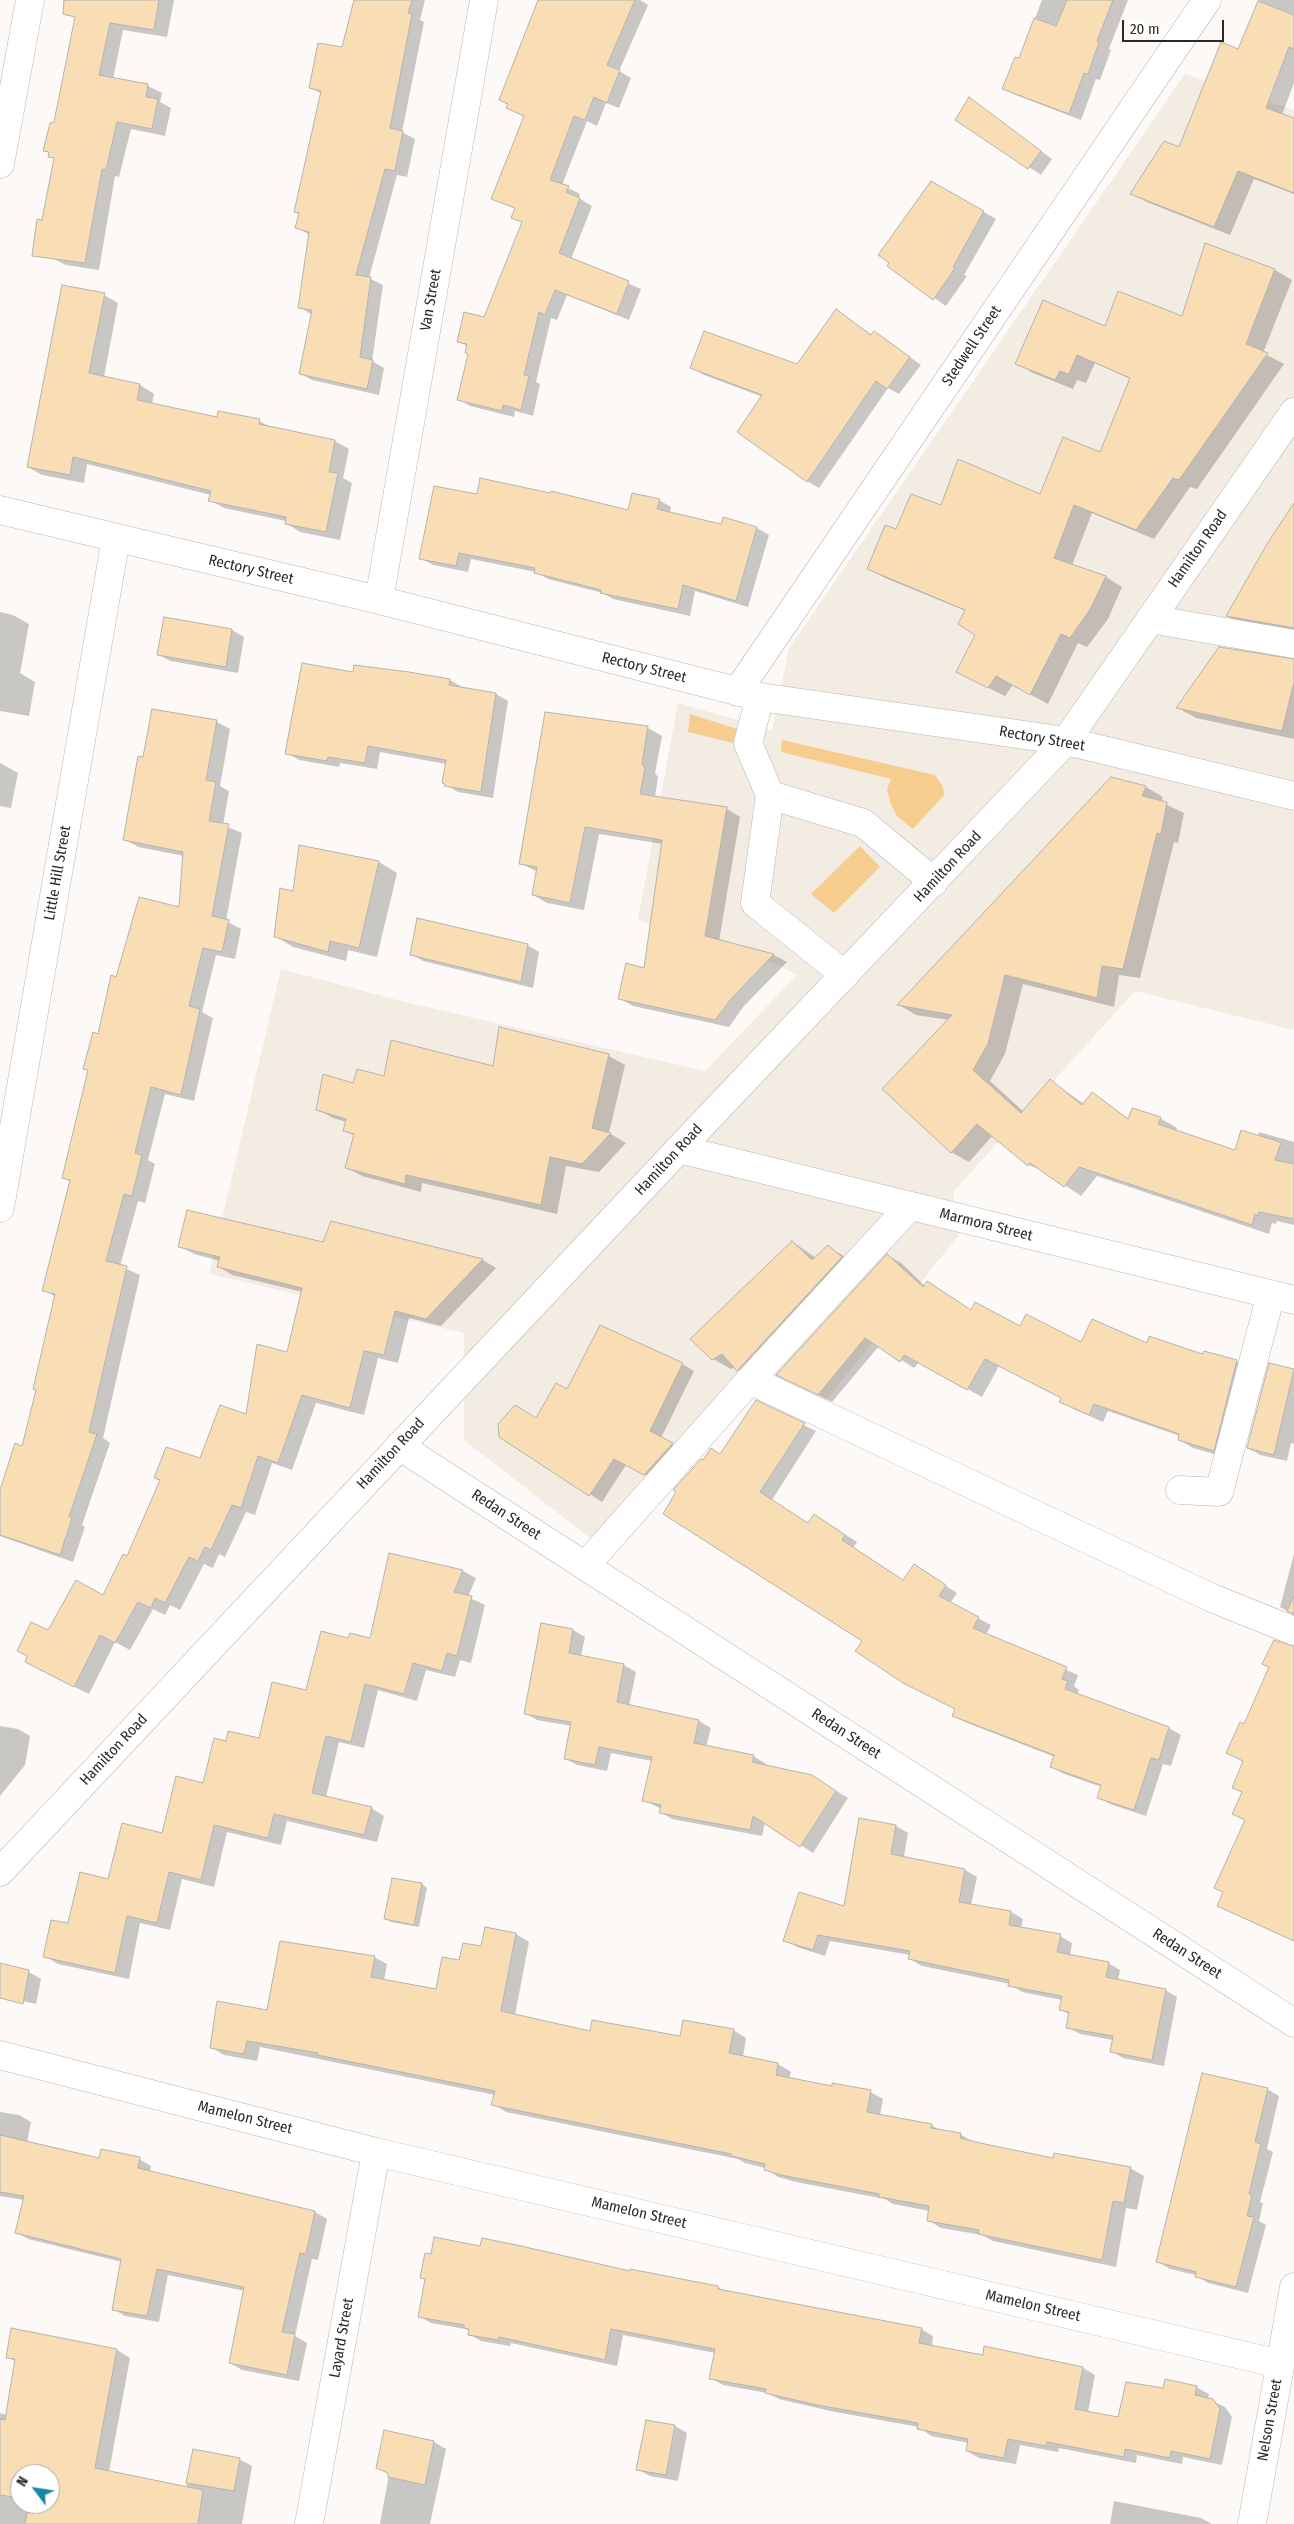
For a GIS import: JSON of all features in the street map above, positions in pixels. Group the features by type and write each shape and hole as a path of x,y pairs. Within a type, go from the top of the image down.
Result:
{"street":[{"path":"0,164 30,0"},
{"name":"Van Street","path":"379,600 484,0"},
{"name":"Stedwell Street","path":"770,795 748,743 749,695 1207,0"},
{"name":"Hamilton Road","path":"0,1872 678,1149 934,882 1066,741 1294,412"},
{"name":"Rectory Street","path":"0,510 379,600 749,695 1066,741 1294,796"},
{"name":"Little Hill Street","path":"0,1208 116,538"},
{"path":"1150,619 1294,644"},
{"path":"845,975 755,903 770,795 863,823 934,882"},
{"name":"Marmora Street","path":"678,1149 1282,1297"},
{"path":"585,1566 750,1380 910,1206"},
{"path":"1180,1490 1219,1492 1282,1297"},
{"path":"750,1380 1212,1598 1294,1631"},
{"name":"Redan Street","path":"399,1446 1294,2023"},
{"name":"Mamelon Street","path":"0,2054 376,2152 1280,2364"},
{"name":"Layard Street","path":"308,2524 376,2152"},
{"name":"Nelson Street","path":"1252,2524 1294,2287"}],"shaded area":[{"path":"1185,74 1294,110 1294,1030 1135,991 953,1192 958,1236 823,1404 751,1395 611,1554 464,1440 464,1333 209,1274 281,969 401,1001 705,1071 797,975 778,965 638,920 678,703 772,730 789,648"},
{"path":"690,714 737,729 733,743 688,732"},
{"path":"782,740 935,775 943,787 944,795 913,829 897,816 891,804 887,789 891,779 781,752"},
{"path":"860,846 880,867 834,913 811,894"}],"building":[{"path":"64,0 159,0 154,30 110,23 99,75 148,84 146,97 158,99 152,129 117,122 106,170 102,169 85,263 32,256 37,219 42,220 54,158 48,157 49,152 43,151 50,123 54,122 75,17 63,14"},
{"path":"354,0 412,0 408,13 412,14 390,128 403,131 395,171 385,169 356,275 371,277 360,357 373,360 367,389 299,374 312,310 298,308 309,232 295,228 299,213 294,212 321,91 309,88 318,43 342,47"},
{"path":"538,0 635,0 607,65 620,70 607,103 594,97 585,120 574,116 550,180 569,186 566,192 580,198 559,253 629,281 617,314 555,290 545,315 539,312 524,375 529,376 521,410 503,405 502,411 457,400 468,354 465,353 467,344 457,342 464,312 484,317 522,222 511,218 515,208 491,199 524,116 506,108 508,104 499,100"},
{"path":"1067,0 1113,0 1097,41 1099,42 1088,74 1084,73 1069,114 1002,89 1015,57 1019,58 1034,18 1056,26"},
{"path":"1258,1 1294,15 1294,49 1289,47 1266,108 1294,118 1294,193 1238,171 1214,227 1130,194 1164,141 1179,147 1221,42 1238,49"},
{"path":"969,97 1041,151 1028,169 955,120"},
{"path":"931,181 984,211 953,267 955,268 933,300 887,266 889,263 878,255"},
{"path":"1205,243 1275,269 1246,344 1268,353 1179,480 1173,478 1136,530 1074,505 1054,558 1106,576 1091,608 1070,638 1061,634 1030,695 996,676 988,688 956,672 975,635 958,624 965,610 867,569 885,525 896,529 911,494 941,505 958,459 1040,494 1063,437 1100,452 1130,378 1077,355 1069,374 1060,371 1055,380 1015,364 1043,300 1105,326 1118,291 1182,316"},
{"path":"62,285 105,293 89,373 140,384 137,400 217,417 218,411 260,419 259,424 335,440 329,472 338,473 326,532 285,524 286,517 208,501 211,491 73,457 70,475 27,467"},
{"path":"836,309 871,335 874,331 910,357 887,389 876,381 807,482 737,432 762,395 690,368 704,331 797,364"},
{"path":"480,478 550,493 551,491 628,510 632,493 660,499 657,509 721,524 723,517 757,527 736,601 683,585 678,609 600,593 601,590 534,573 535,568 459,553 456,566 419,559 434,486 477,494"},
{"path":"1294,503 1294,628 1226,616 1267,544"},
{"path":"164,617 232,629 226,667 157,655"},
{"path":"1219,647 1294,659 1294,682 1282,731 1176,708"},
{"path":"302,663 353,672 354,665 409,672 450,679 449,685 496,693 481,792 444,786 445,784 442,783 446,760 368,746 365,763 328,757 327,761 285,754"},
{"path":"152,709 217,720 206,780 216,782 209,821 229,824 212,916 229,920 222,952 203,948 189,1006 200,1009 181,1095 151,1087 135,1153 142,1155 132,1196 124,1194 106,1261 127,1266 89,1432 97,1434 69,1517 72,1518 60,1555 0,1535 0,1490 15,1443 22,1446 36,1390 33,1389 55,1294 42,1291 70,1180 62,1178 88,1070 83,1069 93,1032 98,1034 111,975 116,977 139,897 179,907 183,852 123,840 138,756 143,757"},
{"path":"545,712 648,726 642,764 645,768 640,794 727,807 705,936 774,954 731,999 715,1020 618,999 626,963 644,968 662,840 585,827 570,903 532,895 537,867 519,864"},
{"path":"1111,777 1146,786 1142,796 1167,802 1161,834 1157,833 1123,969 1102,966 1097,998 1005,975 988,1044 973,1070 1021,1113 1050,1079 1082,1105 1092,1092 1128,1119 1132,1108 1161,1117 1158,1124 1235,1150 1241,1130 1277,1141 1281,1143 1275,1160 1294,1164 1294,1219 1259,1212 1258,1216 1255,1214 1252,1225 1079,1167 1064,1187 1030,1163 1028,1166 977,1124 951,1153 882,1089 952,1015 897,1005"},
{"path":"299,845 379,861 359,948 330,941 328,952 274,937 280,888 293,891"},
{"path":"417,918 528,944 521,982 410,955"},
{"path":"499,1027 609,1054 592,1128 611,1133 582,1164 550,1157 541,1205 406,1175 405,1184 345,1168 354,1134 343,1131 346,1119 316,1110 323,1074 353,1083 357,1069 384,1076 391,1040 493,1066"},
{"path":"187,1210 323,1242 331,1221 483,1259 426,1319 395,1311 384,1355 364,1351 350,1408 302,1395 278,1463 258,1456 241,1508 232,1505 211,1550 205,1547 198,1561 189,1557 165,1603 155,1598 151,1608 138,1602 115,1643 100,1635 74,1687 25,1662 27,1656 17,1651 31,1622 48,1630 76,1580 103,1595 123,1554 127,1556 160,1480 154,1478 166,1447 200,1458 220,1405 246,1414 257,1344 287,1352 302,1288 217,1267 220,1257 178,1247"},
{"path":"792,1241 812,1260 828,1245 842,1257 737,1371 722,1354 712,1360 690,1339"},
{"path":"887,1254 923,1287 927,1281 971,1310 975,1302 1020,1326 1026,1314 1081,1342 1092,1319 1147,1343 1149,1336 1202,1354 1204,1351 1237,1360 1214,1451 1178,1440 1179,1434 1094,1404 1089,1415 1059,1402 1061,1398 985,1359 967,1390 904,1355 900,1362 865,1338 818,1395 776,1375"},
{"path":"600,1325 683,1363 650,1431 673,1443 644,1475 614,1459 589,1496 499,1437 498,1424 515,1405 536,1418 556,1383 567,1389"},
{"path":"1269,1363 1294,1369 1274,1455 1247,1448"},
{"path":"756,1400 805,1423 760,1492 808,1523 814,1514 845,1535 842,1540 903,1580 914,1564 946,1585 939,1596 979,1617 973,1628 1067,1667 1062,1679 1068,1681 1065,1689 1169,1727 1159,1760 1151,1758 1134,1810 1097,1798 1101,1785 1050,1767 1054,1755 952,1716 955,1709 903,1683 855,1651 862,1641 663,1514 676,1492 673,1490 701,1459 703,1460 711,1448 720,1454"},
{"path":"389,1553 463,1570 454,1592 472,1596 457,1656 447,1653 442,1671 413,1663 404,1694 365,1684 351,1742 326,1736 312,1793 372,1807 364,1835 274,1814 268,1838 214,1825 201,1880 169,1872 157,1923 127,1916 115,1973 43,1957 51,1920 68,1923 80,1872 108,1879 122,1823 162,1833 176,1776 203,1783 214,1738 226,1741 228,1731 259,1738 272,1682 306,1690 321,1631 348,1638 350,1633 370,1638"},
{"path":"1294,1596 1294,1614 1287,1611"},
{"path":"541,1623 573,1629 569,1653 624,1664 617,1702 699,1720 694,1743 754,1755 752,1762 812,1775 836,1791 800,1847 753,1816 750,1830 659,1813 661,1805 642,1801 652,1757 599,1747 595,1765 564,1759 571,1722 524,1714"},
{"path":"1274,1640 1294,1646 1294,1941 1217,1906 1223,1892 1214,1888 1245,1820 1232,1814 1242,1792 1232,1788 1243,1761 1226,1753 1240,1722 1244,1724 1269,1667 1262,1664"},
{"path":"859,1818 896,1825 891,1854 965,1869 959,1902 1011,1911 1009,1925 1061,1934 1057,1952 1109,1962 1106,1977 1166,1989 1152,2060 1110,2052 1113,2036 1066,2028 1069,2012 1059,2010 1062,1996 1008,1986 1009,1980 908,1959 910,1951 818,1935 813,1950 783,1941 799,1892 844,1906"},
{"path":"392,1878 422,1883 414,1925 384,1919"},
{"path":"485,1927 516,1933 501,2011 590,2031 592,2020 680,2036 683,2020 734,2029 729,2053 778,2063 776,2075 832,2086 832,2083 871,2090 867,2112 932,2124 931,2128 961,2133 960,2138 980,2143 1053,2158 1054,2153 1131,2167 1124,2203 1113,2201 1102,2260 978,2234 979,2230 927,2221 929,2206 781,2175 764,2170 765,2164 731,2156 731,2154 491,2105 495,2091 317,2055 318,2053 247,2041 244,2054 210,2048 217,2001 267,2010 280,1941 375,1956 371,1977 436,1989 442,1957 459,1960 463,1943 481,1946"},
{"path":"0,1963 29,1970 23,2004 0,1998"},
{"path":"1202,2073 1268,2088 1255,2142 1261,2144 1249,2194 1252,2195 1247,2216 1254,2217 1236,2287 1195,2277 1196,2272 1156,2262"},
{"path":"0,2135 99,2158 101,2149 140,2157 138,2168 315,2211 306,2254 300,2253 282,2332 295,2334 287,2375 229,2363 244,2287 157,2269 147,2316 112,2310 121,2259 15,2233 24,2196 0,2192"},
{"path":"434,2237 480,2246 482,2238 630,2271 630,2269 718,2286 718,2289 922,2328 919,2343 983,2355 984,2346 1083,2367 1075,2409 1118,2417 1126,2382 1163,2388 1165,2379 1197,2386 1195,2395 1213,2399 1220,2409 1210,2459 1171,2451 1170,2458 1125,2449 1124,2457 1047,2442 1046,2446 1008,2439 1004,2458 966,2451 968,2439 917,2429 918,2423 817,2405 765,2393 766,2389 709,2379 715,2349 611,2329 605,2360 499,2337 498,2340 468,2335 469,2329 464,2328 464,2325 418,2317 425,2279 420,2278 425,2253 431,2254"},
{"path":"11,2328 117,2349 95,2468 203,2490 198,2524 25,2524 27,2514 60,2514 60,2464 10,2464 10,2496 0,2495 0,2419 5,2420 15,2359 6,2358"},
{"path":"646,2420 675,2425 666,2475 636,2470"},
{"path":"384,2430 434,2441 425,2485 388,2477 388,2473 376,2468"},
{"path":"193,2449 240,2458 234,2491 186,2483"}]}
